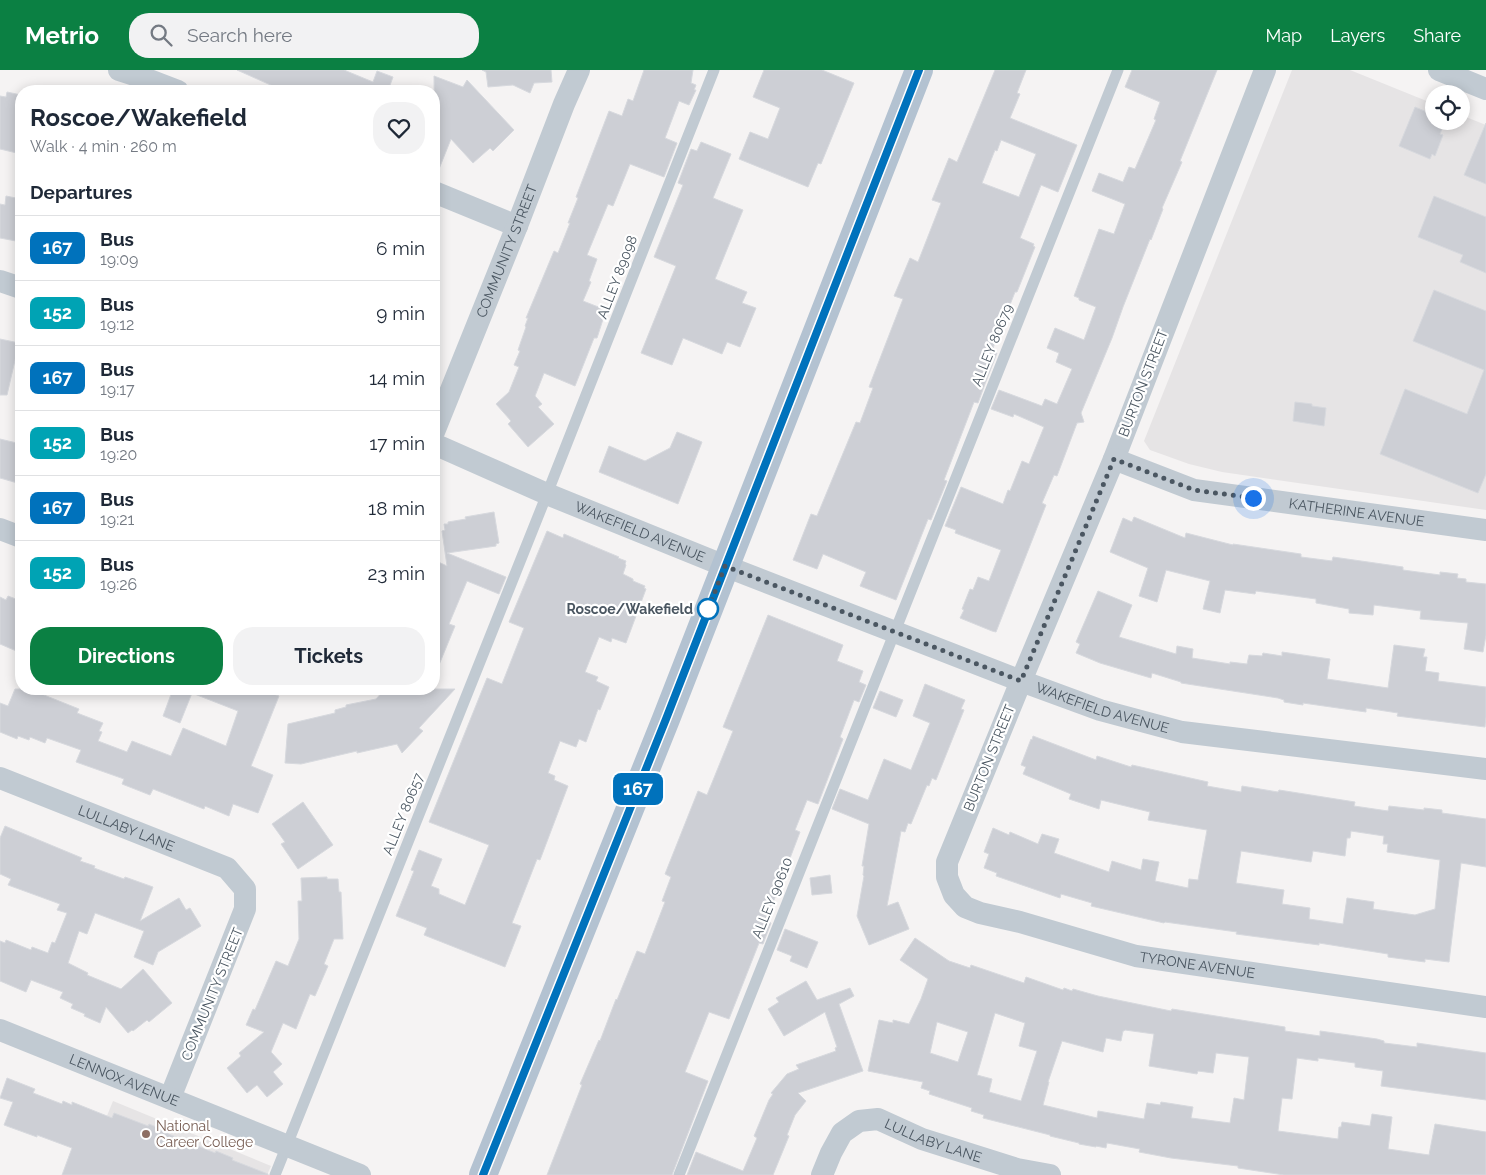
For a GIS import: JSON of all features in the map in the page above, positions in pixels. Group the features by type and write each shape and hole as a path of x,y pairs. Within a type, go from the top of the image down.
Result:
{"main road":[{"path":"483,1175 725,566 919,70"}],"street":[{"path":"119,70 162,85"},
{"name":"COMMUNITY STREET","path":"440,417 579,70"},
{"name":"BURTON STREET","path":"947,862 1114,459 1265,70"},
{"path":"1439,70 1486,88"},
{"path":"440,194 517,226"},
{"path":"0,281 15,286"},
{"name":"WAKEFIELD AVENUE","path":"440,447 547,494 725,566 1100,710 1182,732 1486,769"},
{"name":"KATHERINE AVENUE","path":"1114,459 1194,490 1486,530"},
{"path":"0,529 15,535"},
{"name":"LULLABY LANE","path":"0,778 227,868 245,889"},
{"name":"TYRONE AVENUE","path":"947,862 947,876 954,895 965,907 980,913 1020,922 1127,953 1486,1007"},
{"name":"COMMUNITY STREET","path":"170,1098 246,909 245,889"},
{"name":"LENNOX AVENUE","path":"0,1030 360,1175"},
{"name":"LULLABY LANE","path":"822,1175 842,1133 859,1121 878,1120 922,1139 1017,1169 1050,1175"}],"lane":[{"name":"ALLEY 89098","path":"547,494 714,70"},
{"name":"ALLEY 80679","path":"894,632 1118,70"},
{"name":"ALLEY 80657","path":"276,1175 547,494"},
{"name":"ALLEY 90610","path":"679,1175 894,632"}],"shaded area":[{"path":"1292,70 1350,70 1425,100 1425,130 1470,130 1470,119 1486,125 1486,510 1222,472 1189,464 1150,450 1144,441"},
{"name":"National Career College","path":"113,1101 271,1166 267,1175 83,1175"}],"building":[{"path":"237,70 344,70 373,82 377,71 393,77 390,85 271,85"},
{"path":"482,70 551,70 552,82 534,83 530,93 513,85 488,87 486,72"},
{"path":"644,70 693,70 691,83 696,85 694,90 696,90 689,105 679,101 665,138 677,143 664,177 630,164 613,206 608,204 587,255 597,259 589,281 591,282 583,301 606,310 597,338 594,338 575,386 544,373 535,396 542,404 538,407 554,424 528,447 508,424 511,421 496,404 509,392 519,367 514,365 520,351 518,350 526,327 528,318 526,318 554,251 558,253 570,223 568,223 578,198 576,197 609,111 622,116 628,99 633,101"},
{"path":"764,70 822,70 854,83 821,164 818,163 808,187 739,159 750,132 768,139 780,108 753,97"},
{"path":"995,70 1026,70 1017,93 1020,94 1010,118 1077,145 1058,192 1041,185 1020,238 1034,244 1033,246 1035,247 993,348 995,349 994,352 997,353 978,403 974,402 944,480 947,481 931,520 928,519 896,600 860,586 866,572 823,554 817,569 793,560 811,514 817,516 856,422 860,423 873,388 869,387 903,299 894,296 910,258 918,262 941,203 932,200 949,158 957,162","holes":["1001,140 1036,154 1019,197 982,183"]},
{"path":"1132,70 1217,70 1081,413 1084,422 1077,423 1057,476 1054,475 1042,503 1046,505 996,632 960,618 970,589 973,590 978,577 989,581 1001,550 955,533 956,530 945,526 961,487 1003,504 1022,461 1029,464 1044,427 1014,414 1013,417 991,409 999,390 1042,406 1045,399 1057,404 1072,369 1056,362 1059,353 1047,348 1055,328 1084,340 1096,307 1074,296 1099,229 1114,234 1125,204 1092,191 1099,173 1123,182 1129,167 1135,169 1156,120 1154,119 1160,102 1125,87"},
{"path":"434,76 463,87 467,80 514,130 493,151 490,148 473,163 451,139 440,166 440,85 434,85"},
{"path":"7,92 15,94 15,153 0,149 0,96 6,97"},
{"path":"1415,107 1425,111 1425,130 1442,130 1440,134 1443,135 1435,156 1432,154 1430,159 1399,146"},
{"path":"1486,123 1486,184 1464,175"},
{"path":"701,142 731,154 713,198 743,210 715,279 747,292 742,303 756,308 740,347 727,342 722,354 683,338 672,365 641,353 676,266 654,257 683,185 678,183 691,149 697,151"},
{"path":"6,196 15,198 15,241 0,238 0,204 5,205"},
{"path":"1434,196 1486,217 1486,273 1460,262 1463,255 1418,237"},
{"path":"1434,290 1486,311 1486,474 1478,493 1380,454 1405,389 1467,414 1484,370 1413,341"},
{"path":"0,339 15,342 15,360 7,395 0,395"},
{"path":"1295,402 1326,408 1324,426 1293,421"},
{"path":"677,432 702,442 678,504 599,472 609,446 645,461 670,448"},
{"path":"0,439 15,443 15,482 0,478"},
{"path":"494,512 499,543 496,546 447,553 506,577 499,594 467,581 449,624 455,626 440,662 440,563 447,566 442,531 445,530 444,524 466,519 465,517"},
{"path":"1134,517 1185,538 1186,533 1233,545 1301,554 1301,557 1332,561 1333,557 1403,567 1403,570 1440,575 1440,572 1458,574 1457,578 1466,579 1466,582 1486,584 1486,635 1483,652 1464,649 1468,623 1420,619 1421,611 1374,605 1373,615 1349,613 1349,609 1316,603 1316,599 1256,591 1255,594 1225,590 1220,613 1203,609 1210,581 1166,570 1157,602 1139,596 1148,568 1110,552 1123,518 1132,522"},
{"path":"547,531 563,538 564,534 626,561 623,574 645,586 644,588 646,589 626,643 612,638 611,642 599,637 585,672 598,677 596,681 609,687 600,710 598,709 586,742 579,739 576,747 560,741 548,773 555,776 554,780 568,786 540,860 537,859 512,923 521,926 505,967 424,935 427,928 396,916 414,871 411,870 419,850 442,859 431,886 439,889 439,894 465,905 489,845 429,822 487,678 502,684 524,628 509,622"},
{"path":"1098,591 1132,605 1119,637 1176,654 1177,646 1193,649 1192,658 1230,664 1230,662 1247,664 1249,655 1262,656 1263,653 1282,656 1282,652 1330,659 1327,679 1388,688 1394,645 1425,649 1423,657 1427,657 1425,671 1439,673 1438,681 1486,687 1485,727 1397,716 1398,713 1366,708 1366,712 1284,702 1284,700 1278,698 1181,683 1152,673 1151,678 1100,663 1076,653 1080,644 1076,642"},
{"path":"8,596 15,599 15,650 0,644 0,597 6,600"},
{"path":"768,615 843,645 837,661 863,671 859,682 866,685 859,702 854,700 840,737 843,739 818,804 807,800 795,830 800,832 766,921 771,923 763,944 759,943 729,1019 709,1012 685,1072 708,1081 672,1175 547,1175 582,1085 580,1084 637,951 645,954 665,902 662,901 671,877 665,874 698,791 707,795 733,731 723,727"},
{"path":"925,684 965,700 961,709 964,710 936,780 932,778 929,786 927,785 911,824 908,823 905,832 901,831 887,906 898,902 909,929 869,945 857,916 864,876 864,866 862,866 869,824 832,809 840,789 868,800 884,759 911,770 930,723 913,716"},
{"path":"15,689 15,695 44,695 79,709 77,713 103,723 99,731 102,732 98,741 127,752 132,741 171,756 183,728 226,746 238,711 197,695 276,695 279,696 251,766 273,775 258,813 233,804 229,816 205,806 204,809 153,789 150,795 122,784 124,779 76,762 81,750 47,738 45,743 30,737 29,740 18,736 17,739 0,732 0,703 8,706"},
{"path":"440,689 455,689 419,728 423,731 402,753 397,744 301,764 285,763 288,724 335,713 335,710 346,707 346,705 376,699 380,695 440,695"},
{"path":"880,691 903,700 896,717 873,708"},
{"path":"171,695 191,695 180,723 163,716"},
{"path":"1033,736 1096,760 1097,756 1131,767 1132,765 1208,782 1207,786 1241,792 1242,786 1278,792 1279,790 1355,802 1354,806 1388,811 1389,806 1424,810 1424,808 1442,810 1442,813 1486,819 1486,867 1461,863 1449,962 1425,959 1425,962 1388,957 1388,954 1319,943 1319,945 1164,923 1091,906 1092,903 1061,894 1060,898 996,876 997,873 984,868 989,854 984,852 993,828 1009,835 1010,832 1038,844 1042,834 1059,839 1054,853 1109,872 1112,861 1141,870 1143,859 1159,862 1155,881 1188,888 1189,879 1198,880 1207,830 1148,820 1150,812 1101,800 1099,809 1069,799 1071,794 1023,774 1026,767 1021,765","holes":["1351,831 1384,836 1383,844 1388,844 1387,852 1440,860 1435,909 1415,915 1373,909 1374,902 1347,898 1343,924 1309,919 1310,908 1282,904 1284,890 1236,883 1241,851 1311,862 1313,851 1345,856 1347,838 1350,838"]},
{"path":"303,802 333,845 298,869 281,844 285,842 272,824"},
{"path":"5,826 82,858 80,861 95,866 94,868 153,887 140,921 179,898 186,910 190,908 201,926 158,952 153,965 134,957 144,931 95,913 87,934 79,931 68,963 88,973 87,975 121,989 143,969 172,1003 149,1022 147,1020 128,1033 106,1007 100,1023 71,1008 73,1004 60,998 63,992 31,980 26,992 0,981 0,941 5,943 6,940 31,950 32,947 48,953 52,942 55,943 67,913 57,910 60,904 8,885 11,879 0,874 0,838"},
{"path":"830,875 832,893 812,895 810,878"},
{"path":"327,877 327,879 338,879 339,892 341,892 343,939 334,939 324,964 328,966 315,996 310,994 296,1029 283,1023 271,1052 282,1064 273,1072 283,1084 267,1097 257,1085 247,1093 227,1068 241,1056 239,1053 264,1032 246,1025 253,1009 255,1010 276,961 288,966 299,939 298,901 302,901 301,878"},
{"path":"785,929 818,942 807,968 790,961 792,956 777,950"},
{"path":"915,938 949,961 970,968 971,965 1024,983 1026,977 1063,990 1064,988 1072,991 1073,989 1171,1011 1172,1009 1285,1027 1285,1031 1320,1036 1320,1031 1377,1039 1384,1041 1384,1043 1417,1047 1417,1043 1486,1053 1486,1100 1381,1086 1383,1071 1355,1067 1355,1063 1318,1058 1318,1061 1297,1058 1292,1099 1282,1098 1278,1131 1338,1139 1339,1127 1341,1127 1342,1122 1370,1126 1372,1114 1392,1117 1388,1149 1429,1155 1435,1124 1486,1132 1486,1175 1284,1175 1238,1168 1238,1166 1171,1158 1139,1152 1140,1149 1107,1143 1106,1148 1079,1144 983,1118 984,1115 971,1111 972,1108 929,1094 930,1091 921,1088 923,1082 868,1071 879,1020 893,1023 893,1020 909,1024 928,979 900,960","holes":["995,1013 1025,1023 1019,1046 1037,1051 1021,1101 989,1092 992,1079 977,1075","937,1022 968,1032 958,1062 930,1053","1124,1031 1154,1034 1149,1066 1197,1074 1198,1071 1213,1073 1216,1053 1249,1057 1244,1100 1234,1098 1230,1123 1191,1118 1193,1107 1161,1102 1160,1105 1147,1103 1144,1119 1098,1111 1097,1118 1043,1105 1048,1082 1062,1041 1103,1052 1106,1038 1121,1041"]},
{"path":"806,981 817,1000 850,988 854,996 839,1004 863,1071 798,1093 806,1101 795,1115 787,1135 789,1136 773,1175 687,1175 696,1152 743,1171 757,1138 754,1136 773,1094 771,1093 787,1074 799,1069 796,1065 836,1051 835,1048 837,1047 825,1012 784,1036 768,1009 779,1002 776,998"},
{"path":"7,1078 35,1089 33,1093 62,1104 63,1101 72,1105 72,1102 112,1118 114,1113 148,1126 149,1124 215,1153 216,1151 233,1158 232,1160 268,1175 62,1175 72,1148 4,1125 13,1102 0,1098"}],"bus line":[{"name":"167","path":"483,1175 666,719 919,70"}],"place":[{"name":"Roscoe/Wakefield","path":"708,609"},
{"name":"National Career College","path":"146,1134"}],"route":[{"path":"708,609 705,617 725,566 1021,681 1114,459 1194,490 1253,498"}]}
